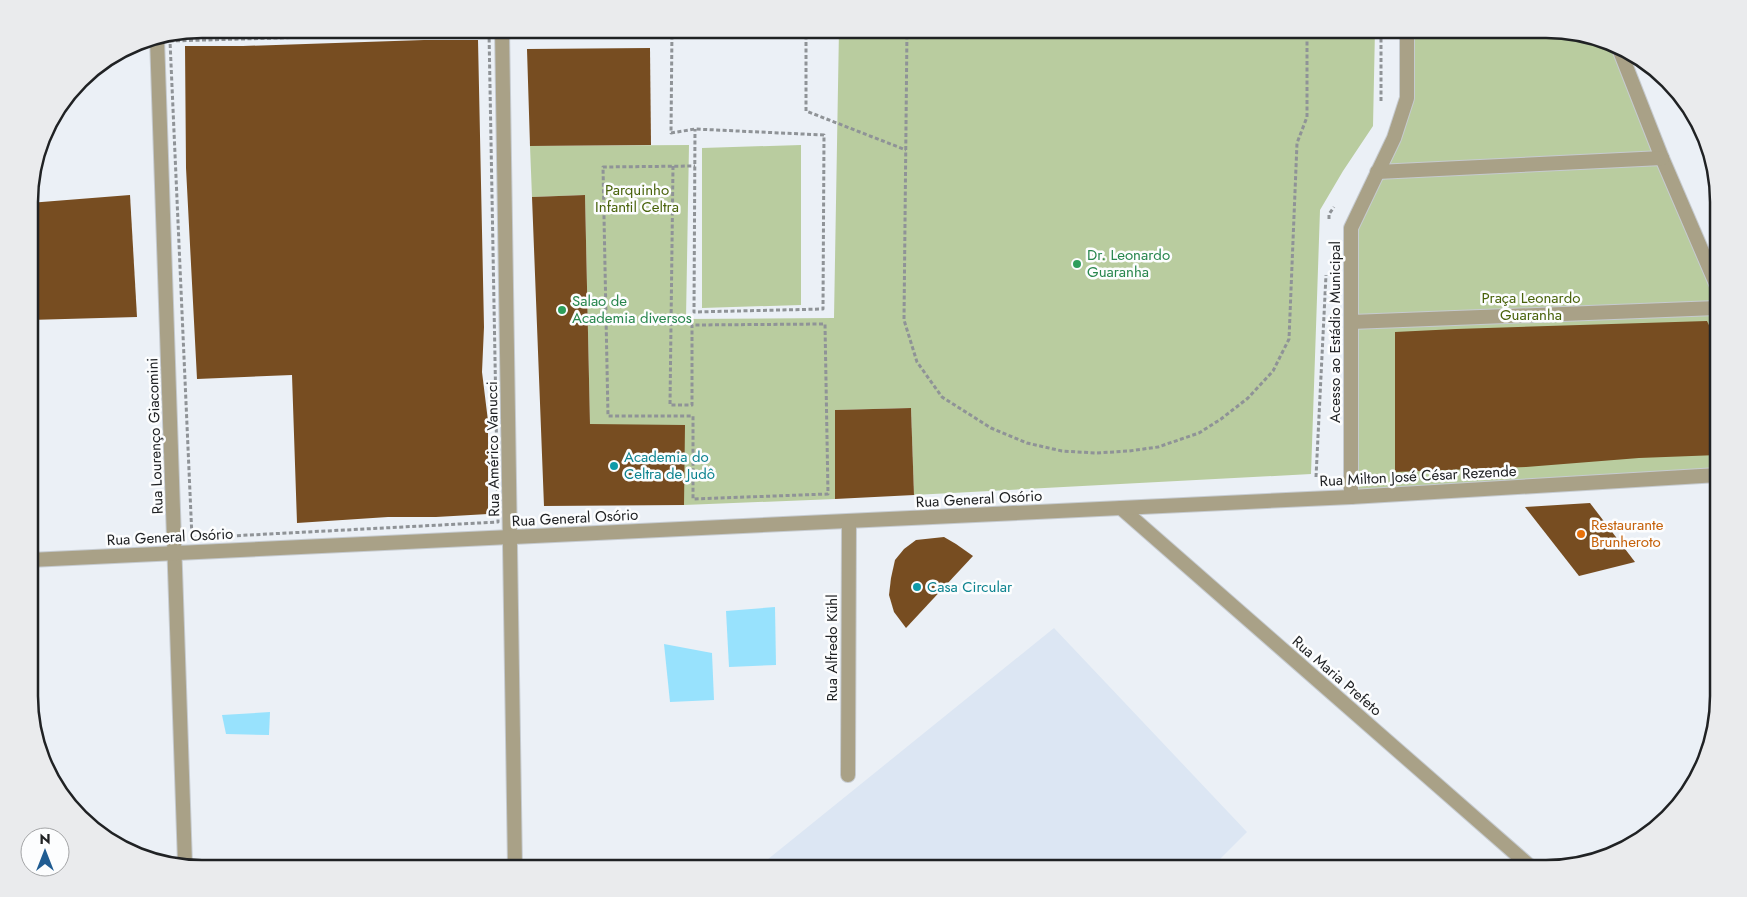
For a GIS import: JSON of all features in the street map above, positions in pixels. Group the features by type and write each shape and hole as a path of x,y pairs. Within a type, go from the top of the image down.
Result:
{"street":[{"name":"Rua Américo Vanucci","path":"502,38 516,860"},
{"name":"Acesso ao Estádio Municipal","path":"1351,497 1350,228 1394,138 1407,98 1407,38"},
{"name":"Rua Lourenço Giacomini","path":"164,42 175,553 185,858"},
{"path":"1622,57 1662,158 1710,270"},
{"path":"1377,172 1662,158"},
{"path":"1351,322 1710,308"},
{"name":"Rua Milton José César Rezende","path":"1121,508 1351,497 1710,475"},
{"name":"Rua General Osório","path":"38,560 1121,508"},
{"name":"Rua Maria Prefeto","path":"1121,508 1522,859"},
{"name":"Rua Alfredo Kühl","path":"848,521 848,775"}],"path":[{"path":"194,38 210,38"},
{"path":"164,42 192,538 498,522 489,38"},
{"path":"672,38 671,133 695,129 824,135 823,309 694,312 695,129"},
{"path":"806,38 806,111 906,150"},
{"path":"907,38 904,320 917,362 942,396 991,428 1027,443 1062,451 1096,453 1158,447 1199,433 1248,398 1273,371 1289,339 1297,143 1308,117 1308,38"},
{"path":"1380,107 1381,38"},
{"path":"673,166 670,405 692,405 692,326 825,324 828,494 693,499 693,416 608,416 603,167 673,166 695,166"},
{"path":"1329,223 1329,214 1337,200"},
{"path":"1316,485 1326,268"}],"shaded area":[{"path":"1054,628 1247,832 1220,859 767,860"}],"green space":[{"name":"Dr. Leonardo Guaranha","path":"839,38 1375,38 1373,126 1320,210 1311,474 914,495 911,408 835,410 835,499 684,505 590,424 585,195 532,197 530,146 689,145 686,319 834,318"},
{"name":"Praça Leonardo Guaranha","path":"1407,38 1567,39 1598,46 1622,57 1710,269 1710,475 1351,497 1351,228 1407,98"},
{"path":"801,145 801,305 702,308 702,148"}],"water":[{"path":"775,607 776,665 729,667 726,611"},
{"path":"664,644 712,653 714,700 670,702"},
{"path":"270,712 269,735 226,734 222,715"}],"building":[{"path":"478,40 484,327 482,372 488,421 488,514 388,517 297,523 292,375 197,379 186,168 185,46"},
{"path":"650,48 651,145 530,146 527,49"},
{"path":"130,195 137,317 38,320 38,202"},
{"path":"585,195 590,424 685,425 684,505 544,506 532,197"},
{"path":"1707,321 1710,327 1710,455 1639,458 1526,467 1395,472 1395,332"},
{"path":"911,408 914,495 835,499 835,410"},
{"name":"Restaurante Brunheroto","path":"1590,503 1635,562 1579,576 1525,507"},
{"name":"Casa Circular","path":"944,537 973,556 906,628 894,612 889,595 895,560 904,549 916,540"}],"place":[{"name":"Dr. Leonardo Guaranha","path":"1077,264"},
{"name":"Salao de Academia diversos","path":"562,310"},
{"name":"Academia do Celtra de Judô","path":"614,466"},
{"name":"Restaurante Brunheroto","path":"1581,534"},
{"name":"Casa Circular","path":"917,587"}],"park label":[{"name":"Parquinho Infantil Celtra","path":"637,198"}]}
